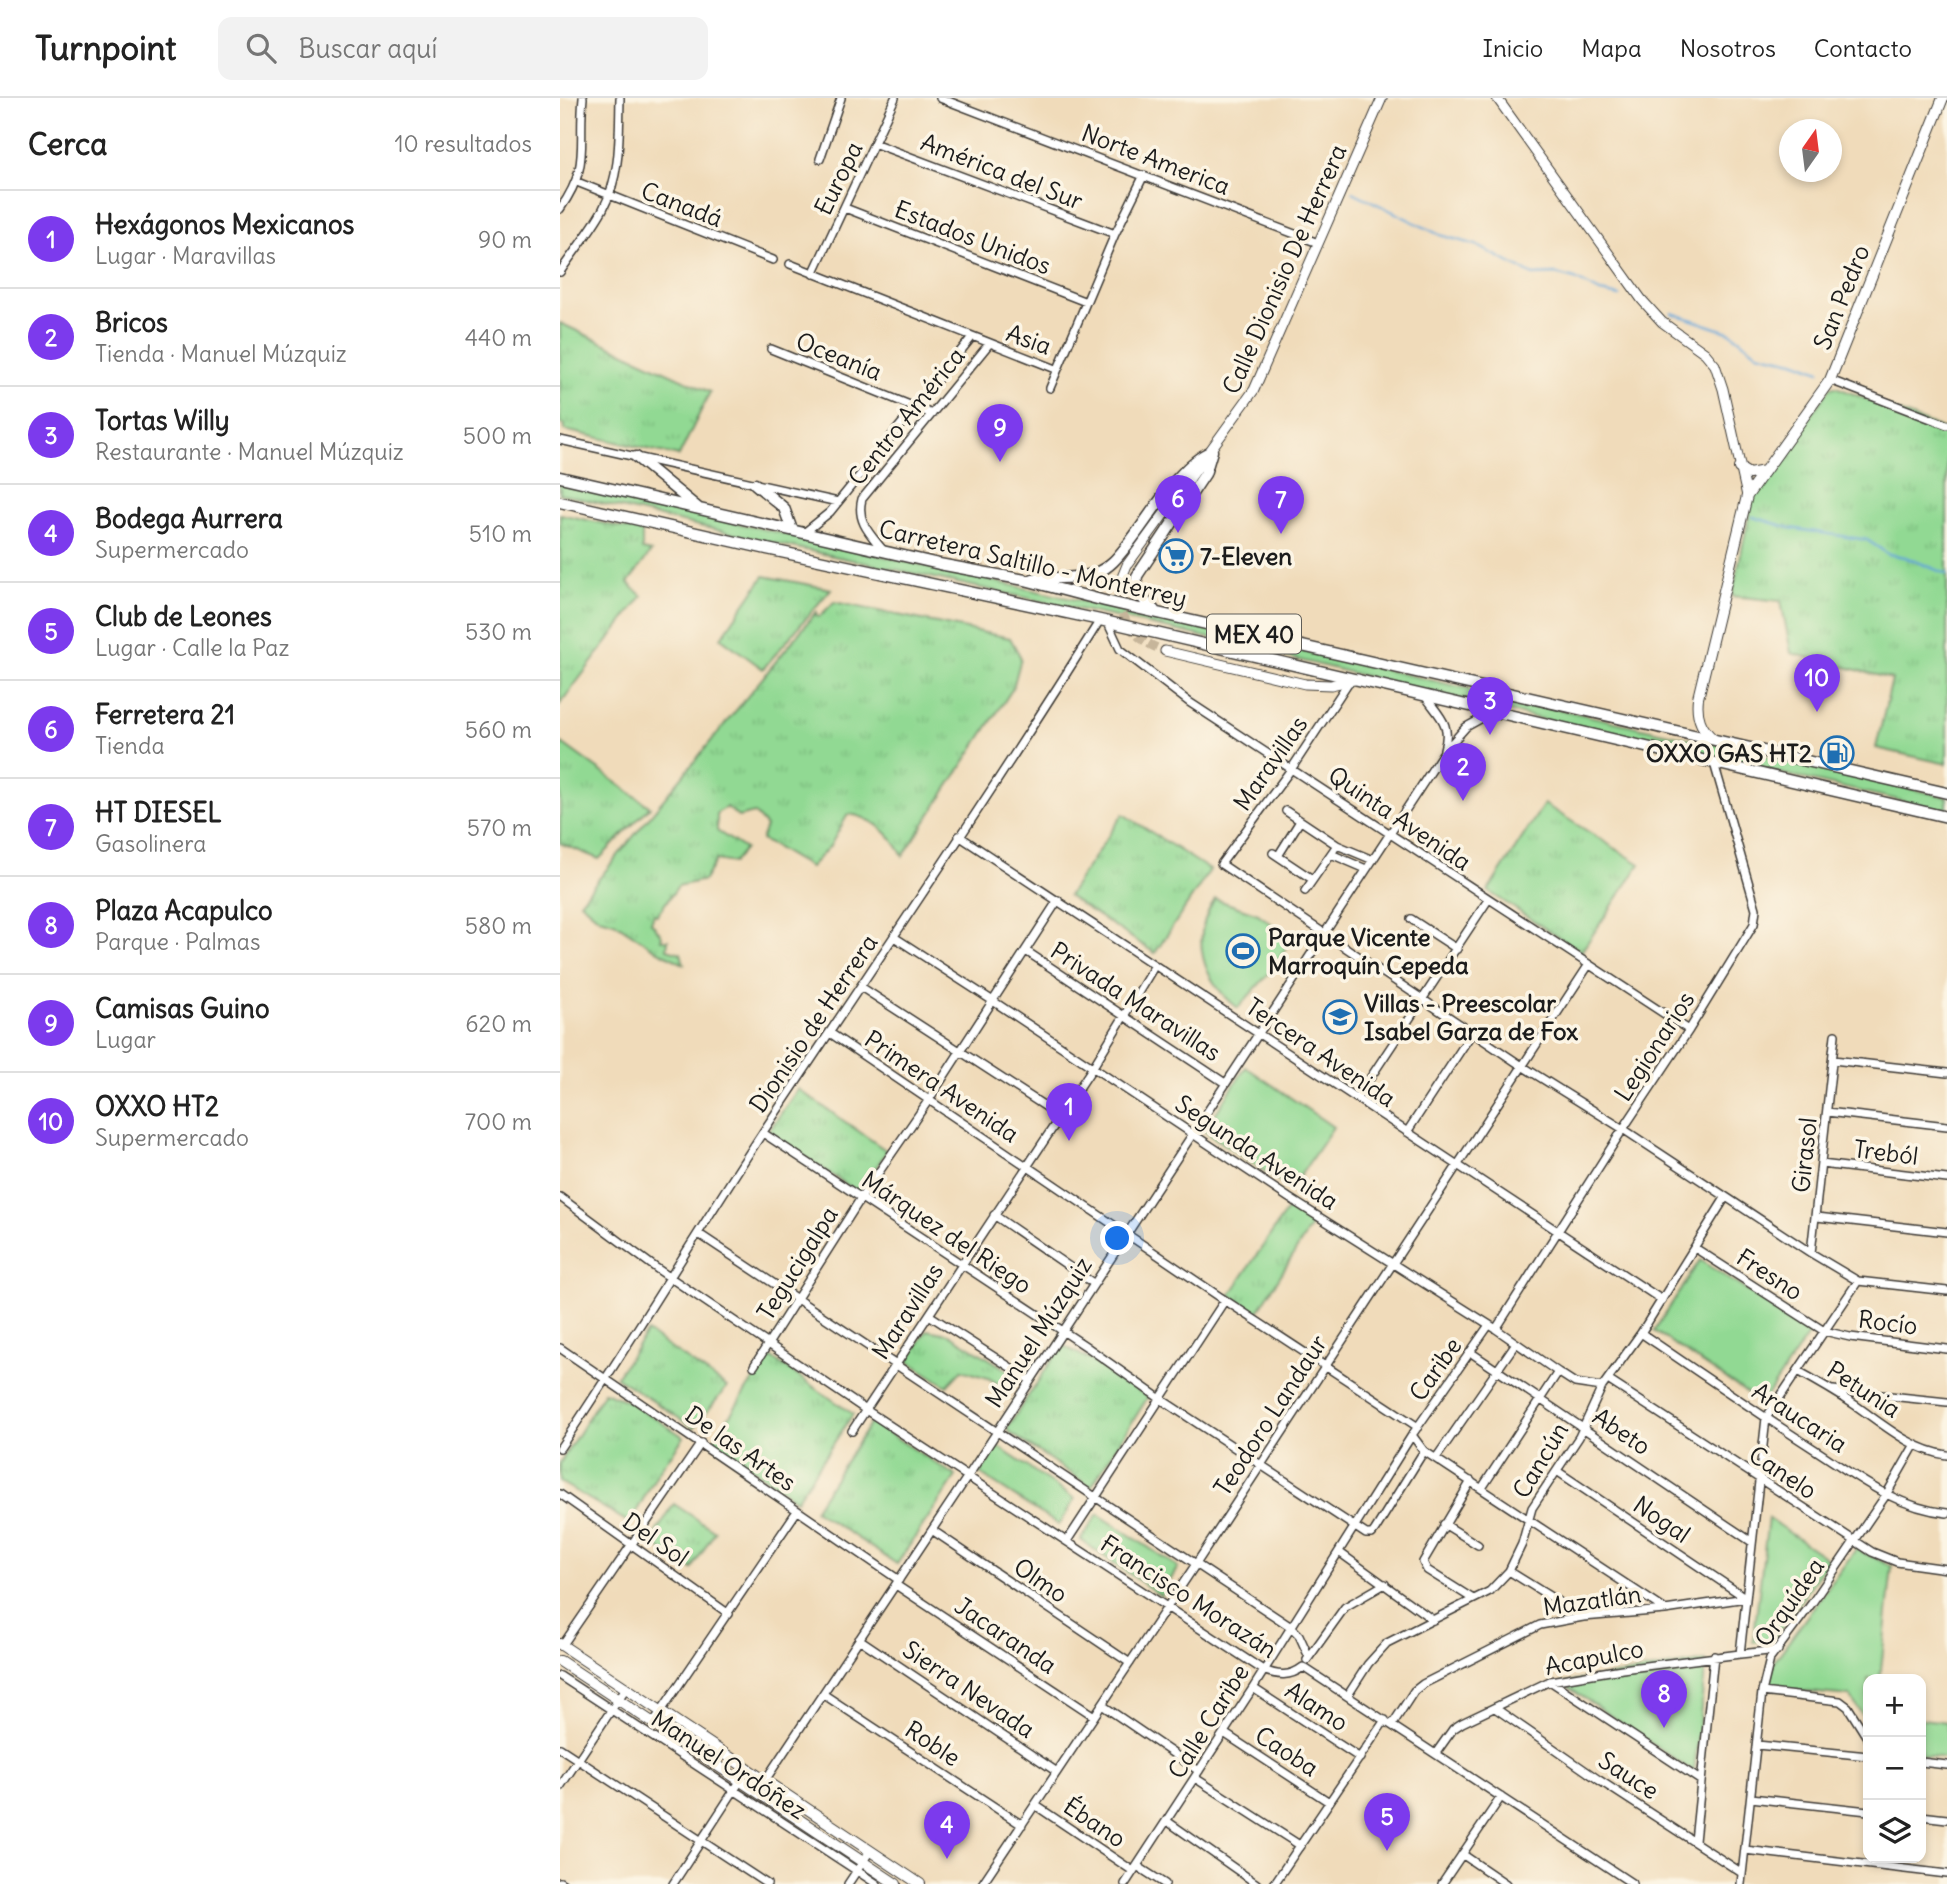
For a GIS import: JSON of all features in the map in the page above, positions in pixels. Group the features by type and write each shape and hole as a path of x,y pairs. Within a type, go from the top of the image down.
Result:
{"main road":[{"name":"San Pedro","path":"1747,496 1830,380 1943,98"},
{"path":"1025,580 1087,575 1105,569 1127,545 1185,468 1212,451"},
{"path":"1159,613 1141,597 1136,583 1138,576 1205,474 1212,451"},
{"path":"636,457 700,510"},
{"path":"1739,468 1749,474 1765,471"},
{"name":"Carretera Saltillo - Monterrey","path":"560,477 1025,580 1947,793"},
{"path":"755,485 784,508 792,530"},
{"path":"1713,739 1705,731 1699,718 1698,698 1747,496"},
{"name":"Carretera Saltillo - Monterrey","path":"560,502 1104,620 1354,681 1947,817"},
{"path":"561,1645 920,1884"},
{"path":"560,1661 758,1791 859,1866 895,1884"}],"street":[{"path":"560,209 577,182 582,154 583,98"},
{"path":"560,272 597,220 609,196 618,156 620,98"},
{"path":"820,159 841,98"},
{"name":"Europa","path":"813,274 876,144 895,98"},
{"name":"Norte America","path":"940,98 1318,243"},
{"name":"Calle Dionisio De Herrera","path":"1212,451 1254,390 1382,98"},
{"path":"1497,98 1642,300 1662,322 1692,342 1715,365 1747,496"},
{"name":"América del Sur","path":"876,144 1115,234"},
{"name":"Asia","path":"790,264 1056,369 1144,175"},
{"name":"Canadá","path":"577,182 774,260"},
{"name":"Estados Unidos","path":"845,208 1086,302"},
{"name":"Centro América","path":"804,533 824,519 972,337"},
{"name":"Centro América","path":"883,550 861,520 862,499 989,344"},
{"name":"Oceanía","path":"771,349 932,414"},
{"path":"1049,388 1056,369"},
{"path":"1830,380 1947,425"},
{"path":"560,440 838,502"},
{"path":"1118,587 1128,565 1212,451"},
{"name":"Quinta Avenida","path":"1104,620 1120,649 1129,658 1189,702 1689,1030"},
{"name":"Dionisio de Herrera","path":"560,1448 762,1133 1104,620"},
{"path":"1165,651 1305,684 1323,686 1354,681"},
{"name":"Maravillas","path":"1324,932 1221,864 1354,681"},
{"path":"1425,696 1448,727 1443,753"},
{"name":"Manuel Múzquiz","path":"758,1791 1443,753 1466,727 1493,712"},
{"name":"Legionarios","path":"1492,1327 1689,1030 1751,931 1756,909 1714,763"},
{"path":"1286,810 1337,845 1373,860"},
{"path":"1300,821 1276,855 1311,880"},
{"name":"Tercera Avenida","path":"959,836 1662,1300"},
{"path":"1305,891 1337,845"},
{"path":"1332,854 1366,869"},
{"name":"Tegucigalpa","path":"754,1366 861,1198 928,1101 1058,900"},
{"path":"1357,1098 1488,900"},
{"path":"1411,919 1457,949"},
{"path":"1324,932 1522,1066 1623,1129 1724,1198 1858,1281 1947,1291"},
{"name":"Segunda Avenida","path":"894,937 1575,1383 1602,1387"},
{"name":"Privada Maravillas","path":"1026,951 1225,1083"},
{"name":"Maravillas","path":"852,1431 1093,1067 1154,965"},
{"name":"Teodoro Landaur","path":"982,1884 1196,1564 1588,966"},
{"path":"861,987 1060,1116"},
{"name":"Primera Avenida","path":"830,1033 1418,1427"},
{"path":"1408,1132 1472,1033"},
{"name":"Girasol","path":"1811,1253 1835,1035"},
{"path":"1833,1060 1947,1073"},
{"path":"1827,1112 1947,1126"},
{"name":"Márquez del Riego","path":"762,1133 1366,1534 1372,1534 1424,1451"},
{"name":"Treból","path":"1821,1164 1947,1179"},
{"name":"Francisco Morazán","path":"560,1197 671,1278 866,1410 1263,1670 1283,1675 1294,1674 1303,1667 1633,1884"},
{"name":"Cancún","path":"1348,1695 1367,1664 1387,1643 1490,1591 1509,1571 1522,1544 1532,1508 1579,1437 1602,1387 1641,1333 1724,1198"},
{"path":"994,1215 1093,1283"},
{"path":"1817,1217 1947,1232"},
{"name":"Francisco Morazán","path":"699,1234 1291,1627 1299,1635 1309,1657"},
{"name":"Fresno","path":"1695,1248 1824,1331"},
{"path":"1740,1654 1766,1418 1858,1281"},
{"path":"1067,1541 1225,1300"},
{"path":"929,1315 1030,1380"},
{"name":"Caribe","path":"1412,1435 1470,1352 1492,1327"},
{"name":"Rocío","path":"1824,1331 1850,1337 1947,1349"},
{"name":"Araucaria","path":"1641,1333 1766,1418 1886,1494 1921,1509 1947,1513"},
{"path":"1436,1458 1516,1343"},
{"name":"De las Artes","path":"560,1348 701,1443 898,1582"},
{"name":"Abeto","path":"1470,1352 1752,1542"},
{"name":"Petunia","path":"1798,1371 1833,1390 1914,1446 1947,1455"},
{"path":"1482,1488 1558,1372"},
{"name":"Canelo","path":"1608,1380 1854,1542 1897,1562 1947,1569"},
{"path":"1833,1390 1947,1402"},
{"path":"1412,1435 1424,1451 1665,1610"},
{"name":"Calle Caribe","path":"1125,1884 1253,1688 1412,1435"},
{"path":"561,1645 701,1443"},
{"name":"Orquídea","path":"1741,1884 1762,1692 1770,1659 1854,1542 1914,1446"},
{"name":"Nogal","path":"1557,1471 1746,1598"},
{"path":"1471,1481 1423,1562 1427,1570 1473,1599"},
{"name":"Del Sol","path":"560,1494 729,1614"},
{"path":"653,1723 797,1511"},
{"path":"1444,1524 1478,1545"},
{"name":"Olmo","path":"932,1530 1130,1662"},
{"path":"1339,1552 1433,1619"},
{"path":"1509,1571 1583,1617"},
{"name":"Jacaranda","path":"898,1582 1094,1716"},
{"path":"1303,1667 1345,1607 1385,1584"},
{"name":"Mazatlán","path":"1273,1884 1360,1758 1414,1691 1423,1684 1540,1625 1583,1617 1665,1610 1746,1598"},
{"name":"Sierra Nevada","path":"859,1639 1057,1772"},
{"name":"Acapulco","path":"1436,1753 1453,1729 1550,1681 1778,1650"},
{"path":"1695,1841 1714,1657"},
{"name":"Manuel Ordóñez","path":"560,1675 734,1791 859,1866 877,1884"},
{"path":"1550,1681 1700,1780"},
{"path":"560,1787 626,1688"},
{"name":"Alamo","path":"1253,1688 1360,1758"},
{"path":"1762,1692 1840,1701 1848,1707 1867,1737"},
{"name":"Roble","path":"823,1694 1021,1825"},
{"path":"1102,1705 1197,1775 1301,1846"},
{"name":"Sauce","path":"1495,1708 1742,1872"},
{"name":"Caoba","path":"1224,1733 1329,1802"},
{"path":"1757,1745 1863,1756"},
{"path":"560,1748 766,1884"},
{"path":"1926,1763 1947,1765"},
{"path":"673,1884 748,1769"},
{"path":"1442,1884 1501,1797"},
{"path":"1751,1798 1863,1810"},
{"name":"Ébano","path":"1035,1805 1135,1869 1165,1884"},
{"path":"1926,1817 1947,1819"},
{"path":"1167,1821 1257,1884"},
{"path":"1745,1850 1947,1874"},
{"path":"848,1884 870,1851"},
{"path":"1462,1854 1506,1884"}],"green space":[{"path":"560,323 710,392 679,456 564,430 565,425 560,424"},
{"path":"1831,387 1947,431 1947,764 1876,748 1892,679 1791,653 1781,601 1732,596 1754,493"},
{"path":"560,483 1947,797 1947,811 1545,720 1184,632 560,494"},
{"path":"560,514 642,532 642,550 651,552 628,583 642,596 560,704"},
{"path":"764,576 831,589 763,669 721,638"},
{"path":"834,602 1010,638 1021,658 1013,688 903,856 880,828 865,819 848,814 830,846 810,867 761,840 766,826 754,813 738,817 727,807 717,813 717,831 745,849 733,863 716,860 704,880 678,886 657,915 654,914 651,922 662,936 661,940 668,940 667,949 681,953 684,964 656,950 614,922 599,918 580,902 817,611 816,615 819,617"},
{"path":"562,743 650,807 599,859 560,843"},
{"path":"1544,804 1640,864 1581,952 1488,891"},
{"path":"1123,814 1210,870 1155,953 1068,896"},
{"name":"Parque Vicente Marroquín Cepeda","path":"1215,899 1258,914 1283,932 1286,948 1273,969 1238,1008 1216,985 1203,958 1203,929"},
{"path":"1246,1067 1333,1127 1291,1189 1204,1131"},
{"path":"798,1089 887,1151 859,1193 768,1132"},
{"path":"1289,1207 1313,1223 1257,1313 1230,1295"},
{"path":"1700,1260 1810,1332 1762,1403 1654,1331"},
{"path":"927,1330 949,1334 1012,1373 999,1384 962,1370 947,1386 908,1361"},
{"path":"647,1332 727,1387 694,1428 616,1377"},
{"path":"1062,1345 1104,1367 1148,1397 1091,1487 1009,1432 1007,1428"},
{"path":"769,1356 853,1414 796,1500 713,1441"},
{"path":"604,1392 630,1402 684,1437 657,1474 630,1523 560,1482 560,1463"},
{"path":"871,1422 956,1476 897,1564 814,1510"},
{"path":"997,1446 1075,1499 1059,1525 980,1474"},
{"path":"674,1504 715,1531 692,1569 650,1542"},
{"path":"1098,1514 1178,1567 1161,1596 1081,1540"},
{"path":"1768,1518 1829,1560 1773,1640 1753,1642"},
{"path":"1856,1549 1892,1566 1881,1674 1863,1674 1863,1716 1850,1696 1766,1688 1774,1662"},
{"path":"1706,1661 1694,1772 1562,1683"},
{"path":"1926,1720 1947,1722 1947,1758 1926,1756"}],"waterway":[{"path":"1353,192 1440,235 1476,245 1533,275 1555,274 1575,279 1600,292 1620,296"},
{"path":"1672,313 1731,333 1757,353 1794,361 1820,371"},
{"path":"1753,517 1790,528 1867,540 1888,554 1905,557 1947,574"}],"tunnel":[{"path":"1118,587 1121,609 1130,627 1145,641 1165,651"}],"place":[{"name":"Camisas Guino","path":"1000,462"},
{"name":"Ferretera 21","path":"1178,533"},
{"name":"HT DIESEL","path":"1281,534"},
{"name":"7-Eleven","path":"1176,556"},
{"name":"OXXO HT2","path":"1817,712"},
{"name":"Tortas Willy","path":"1490,735"},
{"name":"OXXO GAS HT2","path":"1837,753"},
{"name":"Bricos","path":"1463,801"},
{"name":"Parque Vicente Marroquín Cepeda","path":"1243,951"},
{"name":"Villas - Preescolar Isabel Garza de Fox","path":"1340,1017"},
{"name":"Hexágonos Mexicanos","path":"1069,1141"},
{"name":"Plaza Acapulco","path":"1664,1728"},
{"name":"Club de Leones","path":"1387,1851"},
{"name":"Bodega Aurrera","path":"947,1859"}]}
